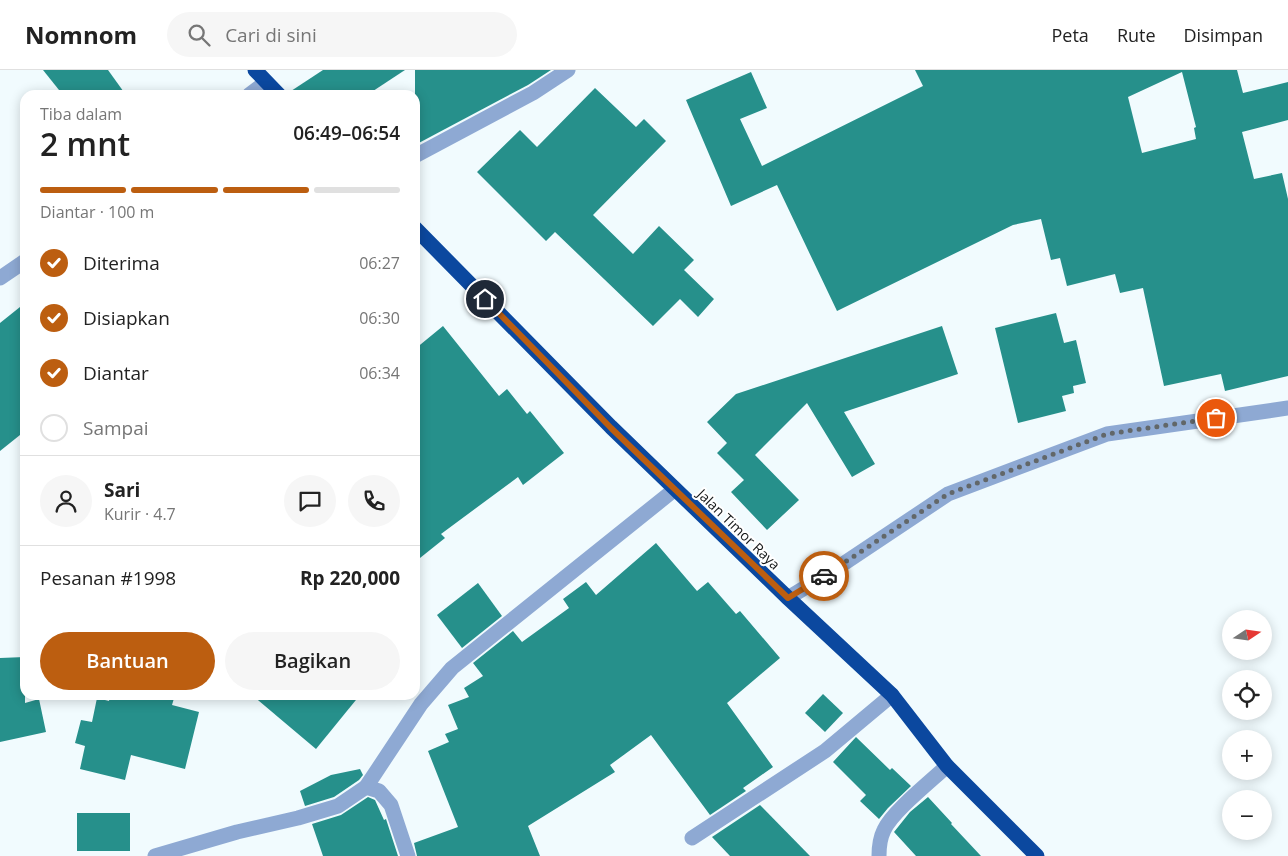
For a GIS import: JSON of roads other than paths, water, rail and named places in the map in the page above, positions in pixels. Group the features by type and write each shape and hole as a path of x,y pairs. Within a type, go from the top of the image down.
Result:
{"highway":[{"path":"255,70 274,90"},
{"name":"Jalan Timor Raya","path":"420,233 674,490 892,695 947,766 1037,856"}],"street":[{"path":"420,153 533,93 568,70"},
{"path":"256,90 266,82"},
{"path":"0,278 20,264"},
{"path":"788,598 834,570 948,494 966,487 1107,434 1288,408"},
{"path":"155,856 237,832 298,818 338,806 366,787 421,704 452,668 674,490"},
{"path":"692,838 825,751 892,695"},
{"path":"879,856 879,843 892,817 947,766"},
{"path":"366,787 379,791 391,806 408,856"}]}
